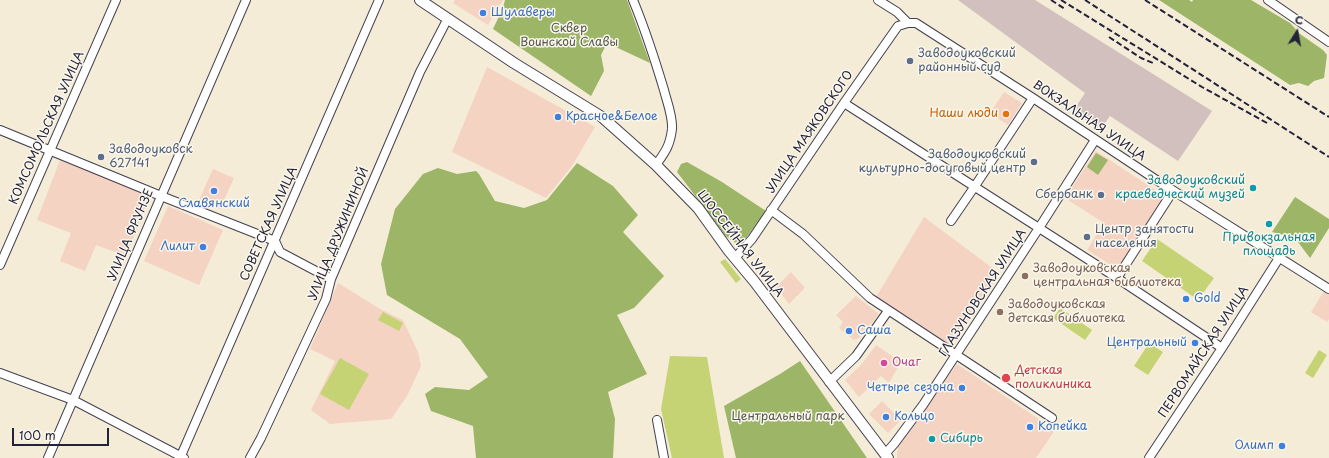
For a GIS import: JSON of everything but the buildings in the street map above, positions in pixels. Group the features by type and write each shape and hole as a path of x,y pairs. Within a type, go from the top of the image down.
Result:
{"main road":[{"name":"ШОССЕЙНАЯ УЛИЦА","path":"420,0 514,63 602,117 656,165 698,208 829,382 887,456"}],"street":[{"name":"КОМСОМОЛЬСКАЯ УЛИЦА","path":"0,266 116,0"},
{"name":"УЛИЦА ФРУНЗЕ","path":"48,458 246,0"},
{"name":"СОВЕТСКАЯ УЛИЦА","path":"181,458 380,0"},
{"path":"633,0 644,27 659,74 669,110 672,128 668,147 656,165"},
{"name":"ВОКЗАЛЬНАЯ УЛИЦА","path":"878,0 897,12 908,23 916,23 1174,191 1329,289"},
{"path":"1268,0 1329,42"},
{"name":"УЛИЦА ДРУЖИНИНОЙ","path":"250,458 261,438 320,313 332,279 417,79 448,18"},
{"name":"УЛИЦА МАЯКОВСКОГО","path":"735,258 752,240 844,103 898,26 908,23"},
{"path":"951,221 1033,98"},
{"path":"844,103 1117,278 1222,348"},
{"path":"0,130 275,241 280,252 332,279"},
{"name":"ГЛАЗУНОВСКАЯ УЛИЦА","path":"887,456 894,444 924,405 1095,140"},
{"path":"1117,278 1174,191"},
{"path":"771,210 803,234 870,298 1052,418"},
{"name":"ПЕРВОМАЙСКАЯ УЛИЦА","path":"1149,458 1222,348 1279,258"},
{"path":"829,382 856,356 888,311"},
{"path":"0,373 73,400 181,458"},
{"path":"657,420 664,458"}],"shaded area":[{"name":"Шулаверы","path":"455,0 503,0 488,25 453,3"},
{"path":"958,0 1035,0 1212,111 1178,161 1110,116 1100,130 1073,111 1085,93"},
{"path":"487,67 595,127 572,166 546,198 452,152"},
{"path":"1004,92 1022,103 1008,125 990,113"},
{"path":"1096,151 1166,197 1119,270 1087,250 1104,223 1065,198"},
{"path":"60,160 150,195 126,256 96,245 85,271 60,261 71,233 37,220"},
{"path":"213,169 234,178 220,209 199,200"},
{"path":"168,206 223,230 199,285 144,261"},
{"path":"924,217 999,273 949,348 875,299"},
{"path":"791,272 805,288 789,304 776,287"},
{"path":"338,283 380,309 403,320 418,352 421,366 407,396 391,419 330,424 311,410 335,361 310,349"},
{"path":"1324,291 1329,294 1329,319 1327,322 1311,312"},
{"path":"856,296 879,314 859,338 854,340 839,328 843,322 836,315"},
{"path":"876,345 901,362 889,383 881,376 859,397 845,380 861,365"},
{"path":"957,364 1055,430 1036,458 897,458 898,445"},
{"path":"882,401 901,420 888,433 869,414"}],"green space":[{"name":"Сквер Воинской Славы","path":"505,0 627,0 650,63 607,43 601,55 604,71 591,96 493,29 503,8"},
{"path":"1159,0 1189,0 1192,2 1193,0 1251,0 1290,23 1300,34 1323,50 1327,55 1324,78 1314,81 1308,86 1299,83 1290,85"},
{"path":"1096,153 1108,160 1098,175 1087,167"},
{"path":"687,162 722,182 766,211 746,238 736,243 726,236 677,172 681,164"},
{"path":"577,163 613,186 638,215 623,232 664,276 634,308 617,315 647,374 608,392 615,419 613,458 476,458 473,426 431,411 425,394 435,387 469,390 488,377 460,339 387,295 381,264 395,209 423,174 438,168 457,174 476,171 495,201 524,208 547,200"},
{"path":"1295,197 1329,219 1329,228 1310,258 1295,238 1272,232"},
{"path":"1157,239 1214,278 1198,300 1142,261"},
{"path":"725,259 741,279 736,283 720,262"},
{"path":"1060,308 1092,330 1085,340 1053,318"},
{"path":"383,312 403,323 399,331 378,320"},
{"path":"1149,343 1163,352 1148,375 1134,366"},
{"path":"1319,350 1327,355 1313,378 1305,373"},
{"path":"670,356 707,357 724,458 672,458 661,409"},
{"path":"340,358 369,374 349,410 320,394"},
{"name":"Центральный парк","path":"800,361 867,458 736,458 724,406"}],"railway":[{"path":"1051,0 1065,9"},
{"path":"1061,0 1202,87 1267,123"},
{"path":"1085,0 1329,157"},
{"path":"1145,0 1329,117"},
{"path":"1109,37 1141,58 1153,63"}],"place":[{"name":"Шулаверы","path":"483,13"},
{"name":"Заводоуковский районный суд","path":"910,61"},
{"name":"Наши люди","path":"1006,114"},
{"name":"Красное&Белое","path":"558,117"},
{"name":"Заводоуковск 627141","path":"101,157"},
{"name":"Заводоуковский культурно-досуговый центр","path":"1034,162"},
{"name":"Заводоуковский краеведческий музей","path":"1253,188"},
{"name":"Славянский","path":"214,191"},
{"name":"Сбербанк","path":"1101,195"},
{"name":"Привокзальная площадь","path":"1269,224"},
{"name":"Центр занятости населения","path":"1087,237"},
{"name":"Лилит","path":"203,247"},
{"name":"Заводоуковская центральная библиотека","path":"1025,276"},
{"name":"Gold","path":"1186,299"},
{"name":"Заводоуковская детская библиотека","path":"1000,312"},
{"name":"Саша","path":"849,331"},
{"name":"Центральный","path":"1195,343"},
{"name":"Очаг","path":"884,363"},
{"name":"Детская поликлиника","path":"1006,378"},
{"name":"Четыре сезона","path":"962,388"},
{"name":"Кольцо","path":"886,417"},
{"name":"Копейка","path":"1030,427"},
{"name":"Сибирь","path":"932,439"},
{"name":"Олимп","path":"1282,446"}]}
